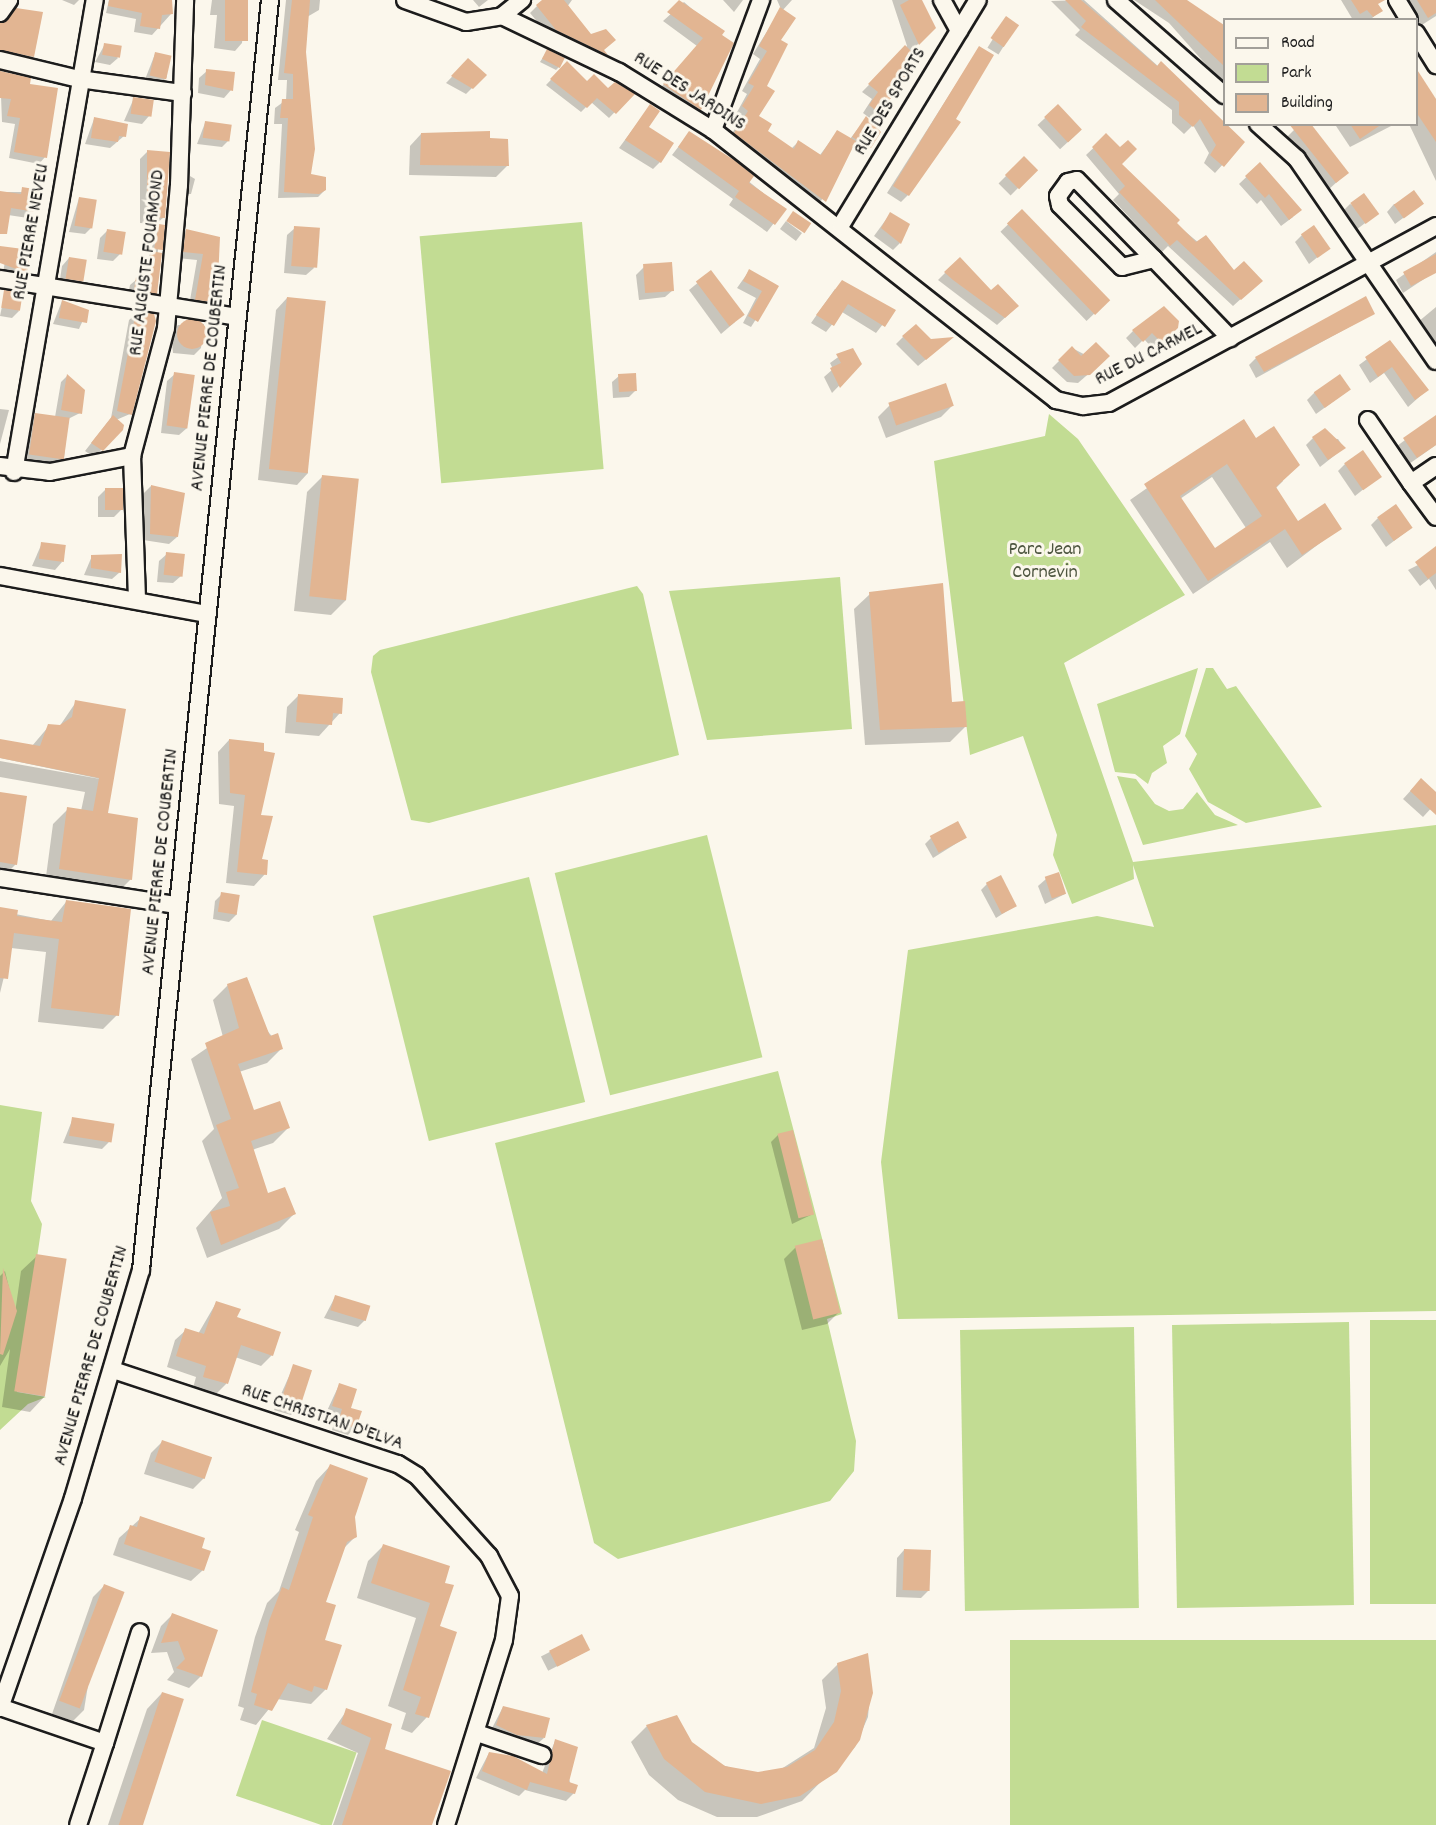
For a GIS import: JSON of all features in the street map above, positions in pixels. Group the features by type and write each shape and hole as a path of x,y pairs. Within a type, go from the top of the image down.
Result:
{"street":[{"path":"0,13 9,0"},
{"name":"RUE PIERRE NEVEU","path":"7,469 44,287 79,79 95,0"},
{"name":"RUE AUGUSTE FOURMOND","path":"136,599 132,456 146,418 168,307 183,93 185,0"},
{"name":"AVENUE PIERRE DE COUBERTIN","path":"0,1707 113,1370 146,1237 177,905 270,0"},
{"path":"405,0 466,22 502,16 522,0"},
{"path":"713,130 761,0"},
{"path":"942,0 959,31"},
{"name":"RUE DES SPORTS","path":"841,225 978,0"},
{"path":"1116,0 1223,94"},
{"path":"1397,0 1408,18"},
{"name":"RUE DES JARDINS","path":"502,16 619,72 713,130 841,225"},
{"path":"1418,36 1436,65"},
{"path":"0,60 79,79 183,93"},
{"path":"1260,126 1297,159 1436,361"},
{"path":"1154,259 1122,267 1060,205 1058,196 1068,182 1077,180 1154,259 1230,338"},
{"name":"RUE DU CARMEL","path":"841,225 1056,400 1083,406 1109,403 1436,226"},
{"path":"0,279 237,317"},
{"path":"1368,420 1436,518"},
{"path":"7,469 88,468 132,456"},
{"path":"1411,483 1436,466"},
{"path":"0,576 136,599 208,614"},
{"path":"0,878 177,905"},
{"name":"RUE CHRISTIAN D'ELVA","path":"113,1370 398,1464 417,1476 489,1556 510,1596 504,1640 477,1733 446,1825"},
{"path":"78,1825 140,1632"},
{"path":"0,1707 105,1743"},
{"path":"477,1733 542,1755"}],"green space":[{"path":"582,222 604,469 441,483 420,236"},
{"name":"Parc Jean Cornevin","path":"1049,414 1078,439 1185,595 1064,663 1133,862 1436,825 1436,1311 898,1319 881,1162 908,950 1097,916 1154,927 1133,865 1134,879 1072,904 1053,855 1057,835 1023,736 970,755 934,461 1045,436"},
{"path":"840,577 852,729 707,740 669,591"},
{"path":"637,586 643,594 679,755 429,823 411,820 371,672 373,656 380,650"},
{"path":"1198,668 1180,734 1163,746 1167,763 1152,773 1148,784 1135,774 1115,772 1097,704"},
{"path":"1206,668 1213,668 1227,689 1236,686 1322,807 1246,823 1208,802 1189,769 1197,754 1185,736"},
{"path":"1117,776 1136,779 1155,804 1169,811 1183,809 1197,792 1215,815 1238,825 1143,845"},
{"path":"707,835 762,1057 610,1095 555,873"},
{"path":"529,877 585,1102 429,1141 373,916"},
{"path":"778,1071 842,1314 827,1319 856,1441 854,1471 830,1501 618,1559 594,1543 495,1143"},
{"path":"0,1105 42,1112 31,1201 42,1224 17,1392 46,1397 28,1404 0,1430"},
{"path":"1370,1320 1436,1320 1436,1604 1370,1604"},
{"path":"1349,1322 1354,1605 1177,1608 1172,1325"},
{"path":"1134,1327 1139,1608 965,1611 960,1330"},
{"path":"1010,1640 1436,1640 1436,1825 1010,1825"},
{"path":"262,1720 357,1753 332,1825 321,1825 236,1796"}],"building":[{"path":"109,0 172,0 173,14 162,15 160,29 140,26 142,13 108,6"},
{"path":"225,0 248,0 248,41 225,41"},
{"path":"292,0 310,0 306,52 315,149 311,174 326,177 326,190 319,194 284,192 288,118 280,118 282,99 293,99 293,74 284,73"},
{"path":"542,0 564,0 591,34 606,29 616,40 604,50 608,55 556,30 536,5"},
{"path":"679,0 725,31 722,35 734,43 701,110 663,84 703,38 667,12"},
{"path":"909,0 922,0 936,28 919,45 900,5"},
{"path":"1065,0 1081,0 1157,66 1161,61 1223,121 1223,126 1228,126 1245,142 1224,167 1210,155 1216,145 1200,119 1193,127 1179,115 1179,102 1081,27 1086,21"},
{"path":"1155,0 1187,0 1223,24 1223,65"},
{"path":"1351,0 1385,0 1378,4 1383,11 1373,17 1367,10 1360,14"},
{"path":"1417,0 1436,0 1436,13 1428,18"},
{"path":"780,7 796,18 781,40 788,44 767,86 775,91 759,116 772,124 768,131 794,149 798,140 821,155 837,130 856,141 826,202 734,133 748,111 742,106 754,86 748,83 767,51 759,46"},
{"path":"16,8 43,12 34,57 0,50 0,23"},
{"path":"1006,16 1019,25 1004,47 991,38"},
{"path":"104,43 122,46 120,58 102,55"},
{"path":"905,45 921,61 879,113 869,105 878,92 868,84"},
{"path":"979,46 994,55 956,119 961,122 909,196 893,186"},
{"path":"547,49 565,58 560,68 542,59"},
{"path":"155,52 172,56 166,79 150,75"},
{"path":"468,58 487,75 473,89 451,76"},
{"path":"567,61 587,81 594,74 608,88 615,82 635,94 616,114 597,98 587,108 550,79"},
{"path":"206,69 235,72 233,91 205,85"},
{"path":"0,71 31,78 30,84 58,88 47,158 14,152 20,118 7,116 11,99 0,98"},
{"path":"1418,71 1436,99 1436,142 1418,115"},
{"path":"133,97 154,100 151,117 131,114"},
{"path":"650,104 660,111 649,127 674,143 661,163 625,140"},
{"path":"1058,104 1082,130 1068,143 1044,117"},
{"path":"866,116 881,132 871,148 852,137"},
{"path":"94,117 128,124 126,137 119,136 118,142 91,138"},
{"path":"205,121 232,125 229,142 203,138"},
{"path":"1291,126 1313,126 1349,173 1336,183"},
{"path":"1351,126 1379,126 1360,139"},
{"path":"490,131 490,138 508,139 509,166 420,165 421,133"},
{"path":"689,131 737,162 754,176 749,183 787,209 775,225 735,197 739,191 678,147"},
{"path":"1106,133 1120,147 1128,140 1137,149 1122,164 1180,220 1177,223 1196,242 1206,235 1234,270 1244,261 1263,281 1241,300 1177,240 1170,246 1119,192 1125,186 1092,147"},
{"path":"147,150 170,152 165,218 147,217"},
{"path":"1024,156 1038,170 1019,189 1005,175"},
{"path":"1260,162 1302,210 1289,220 1269,194 1265,198 1245,176"},
{"path":"22,187 40,190 36,212 11,208 7,234 0,234 0,191 21,194"},
{"path":"1414,190 1424,204 1404,218 1394,205"},
{"path":"1364,193 1379,214 1366,224 1350,203"},
{"path":"79,197 97,200 92,228 74,226"},
{"path":"1022,209 1110,300 1095,315 1007,224"},
{"path":"793,211 811,223 805,233 786,221"},
{"path":"890,212 910,224 901,244 881,228"},
{"path":"159,224 165,225 163,250 154,249"},
{"path":"1314,225 1331,249 1318,258 1301,234"},
{"path":"294,226 320,228 317,268 291,266"},
{"path":"107,229 126,232 122,255 103,252"},
{"path":"186,229 220,237 217,302 195,300 203,254 183,252"},
{"path":"0,246 31,250 27,273 0,263"},
{"path":"151,251 162,253 157,294 134,290 136,277 143,278 149,267"},
{"path":"1436,254 1436,273 1411,286 1403,272"},
{"path":"69,257 87,260 83,282 66,279"},
{"path":"960,257 991,290 998,284 1019,306 1005,318 953,280 944,272"},
{"path":"672,262 674,291 645,293 643,264"},
{"path":"749,269 779,286 758,322 748,316 762,291 743,281"},
{"path":"711,270 745,315 730,326 696,281"},
{"path":"842,280 896,310 885,327 848,304 834,326 816,315"},
{"path":"4,290 23,293 20,311 1,308"},
{"path":"1366,296 1375,314 1264,372 1255,357"},
{"path":"287,297 326,301 308,473 269,469"},
{"path":"62,300 89,310 87,323 59,318"},
{"path":"1164,306 1179,321 1178,328 1162,343 1152,333 1143,342 1132,330"},
{"path":"136,311 154,314 156,321 132,415 117,411"},
{"path":"192,319 202,324 207,334 202,344 192,349 182,344 177,334 182,324"},
{"path":"916,324 931,339 954,337 926,360 902,336"},
{"path":"1390,340 1429,390 1415,400 1392,367 1378,377 1365,357"},
{"path":"1096,342 1110,356 1090,375 1074,376 1058,360 1072,346 1081,356"},
{"path":"853,348 862,364 840,388 830,368 841,363 836,354"},
{"path":"174,372 195,375 187,428 166,425"},
{"path":"636,373 637,391 619,392 618,374"},
{"path":"67,374 85,390 82,414 61,410"},
{"path":"1340,374 1351,390 1325,408 1314,392"},
{"path":"946,383 954,406 896,426 888,403"},
{"path":"35,413 70,418 64,459 29,455"},
{"path":"113,415 124,425 123,430 103,451 91,443"},
{"path":"1436,415 1436,445 1417,458 1403,438"},
{"path":"1244,419 1256,438 1274,426 1300,465 1276,487 1298,521 1325,503 1342,529 1302,555 1285,529 1208,581 1144,484","holes":["1227,464 1262,516 1215,548 1180,496"]},
{"path":"1325,428 1346,448 1328,460 1312,437"},
{"path":"1363,450 1382,477 1363,490 1344,463"},
{"path":"322,475 359,479 346,600 309,596"},
{"path":"151,485 185,493 178,537 150,534"},
{"path":"105,488 123,488 123,510 105,510"},
{"path":"1396,504 1413,528 1394,541 1377,517"},
{"path":"41,542 66,545 64,562 39,559"},
{"path":"1436,546 1436,573 1428,579 1415,562"},
{"path":"166,552 185,554 182,577 164,575"},
{"path":"122,554 121,573 91,568 91,555"},
{"path":"943,583 952,702 965,701 967,727 880,730 869,592"},
{"path":"298,694 343,698 342,714 333,713 332,725 296,722"},
{"path":"75,700 126,709 108,813 138,818 132,880 59,869 67,807 93,811 99,778 0,758 0,739 40,746 48,724 60,725 72,717"},
{"path":"229,739 264,743 264,751 275,753 261,815 273,816 262,859 268,860 267,875 237,872 245,795 230,793"},
{"path":"1421,778 1436,792 1436,815 1410,791"},
{"path":"0,792 27,796 17,865 0,862"},
{"path":"958,821 967,838 939,853 930,836"},
{"path":"1059,872 1066,894 1052,899 1045,877"},
{"path":"1001,875 1017,906 1002,914 986,883"},
{"path":"221,892 240,895 237,915 218,912"},
{"path":"66,900 131,909 119,1016 51,1008 59,939 14,933 8,979 0,978 0,907 18,910 17,916 62,922"},
{"path":"247,977 270,1036 278,1033 283,1049 238,1064 254,1110 280,1101 290,1128 251,1141 268,1193 285,1187 296,1214 221,1245 210,1212 230,1206 226,1192 239,1188 216,1125 231,1119 205,1043 239,1028 227,984"},
{"path":"72,1117 114,1124 111,1142 69,1136"},
{"path":"793,1130 814,1214 799,1218 777,1134"},
{"path":"822,1239 840,1313 813,1320 795,1246"},
{"path":"36,1254 67,1259 45,1396 14,1391"},
{"path":"3,1268 17,1311 3,1355 0,1354"},
{"path":"335,1295 370,1306 366,1321 330,1310"},
{"path":"216,1301 241,1309 237,1317 281,1332 273,1356 241,1345 228,1384 203,1377 206,1366 176,1356 185,1328 204,1334"},
{"path":"293,1364 312,1370 299,1409 280,1403"},
{"path":"339,1383 357,1389 351,1408 362,1411 356,1428 338,1423 342,1409 332,1406"},
{"path":"162,1440 212,1457 205,1479 155,1462"},
{"path":"330,1464 368,1478 355,1517 357,1537 347,1542 326,1602 336,1605 325,1640 342,1645 327,1690 314,1686 312,1692 288,1683 272,1711 254,1705 257,1694 251,1692 269,1621 282,1587 289,1590 313,1517 308,1515"},
{"path":"140,1516 205,1538 202,1548 211,1551 204,1571 124,1544 130,1525 137,1527"},
{"path":"383,1544 450,1566 445,1583 454,1585 440,1626 457,1632 429,1718 415,1714 421,1697 403,1690 430,1603 371,1583"},
{"path":"904,1549 931,1550 930,1591 903,1590"},
{"path":"104,1584 125,1592 80,1709 59,1701"},
{"path":"172,1613 218,1630 202,1677 176,1668 185,1659 178,1641 161,1643"},
{"path":"582,1634 590,1650 557,1667 549,1651"},
{"path":"868,1653 873,1693 860,1740 837,1772 800,1796 761,1804 705,1792 664,1759 646,1725 677,1715 692,1742 725,1766 758,1772 787,1767 815,1750 834,1722 841,1691 837,1663"},
{"path":"162,1692 184,1699 143,1825 119,1825"},
{"path":"503,1706 550,1718 545,1738 517,1735 496,1725"},
{"path":"346,1708 392,1724 385,1749 451,1771 432,1825 342,1825 371,1738 341,1724"},
{"path":"555,1739 578,1747 569,1782 578,1785 575,1794 530,1782 527,1790 482,1771 489,1752 513,1756 547,1774"}]}
